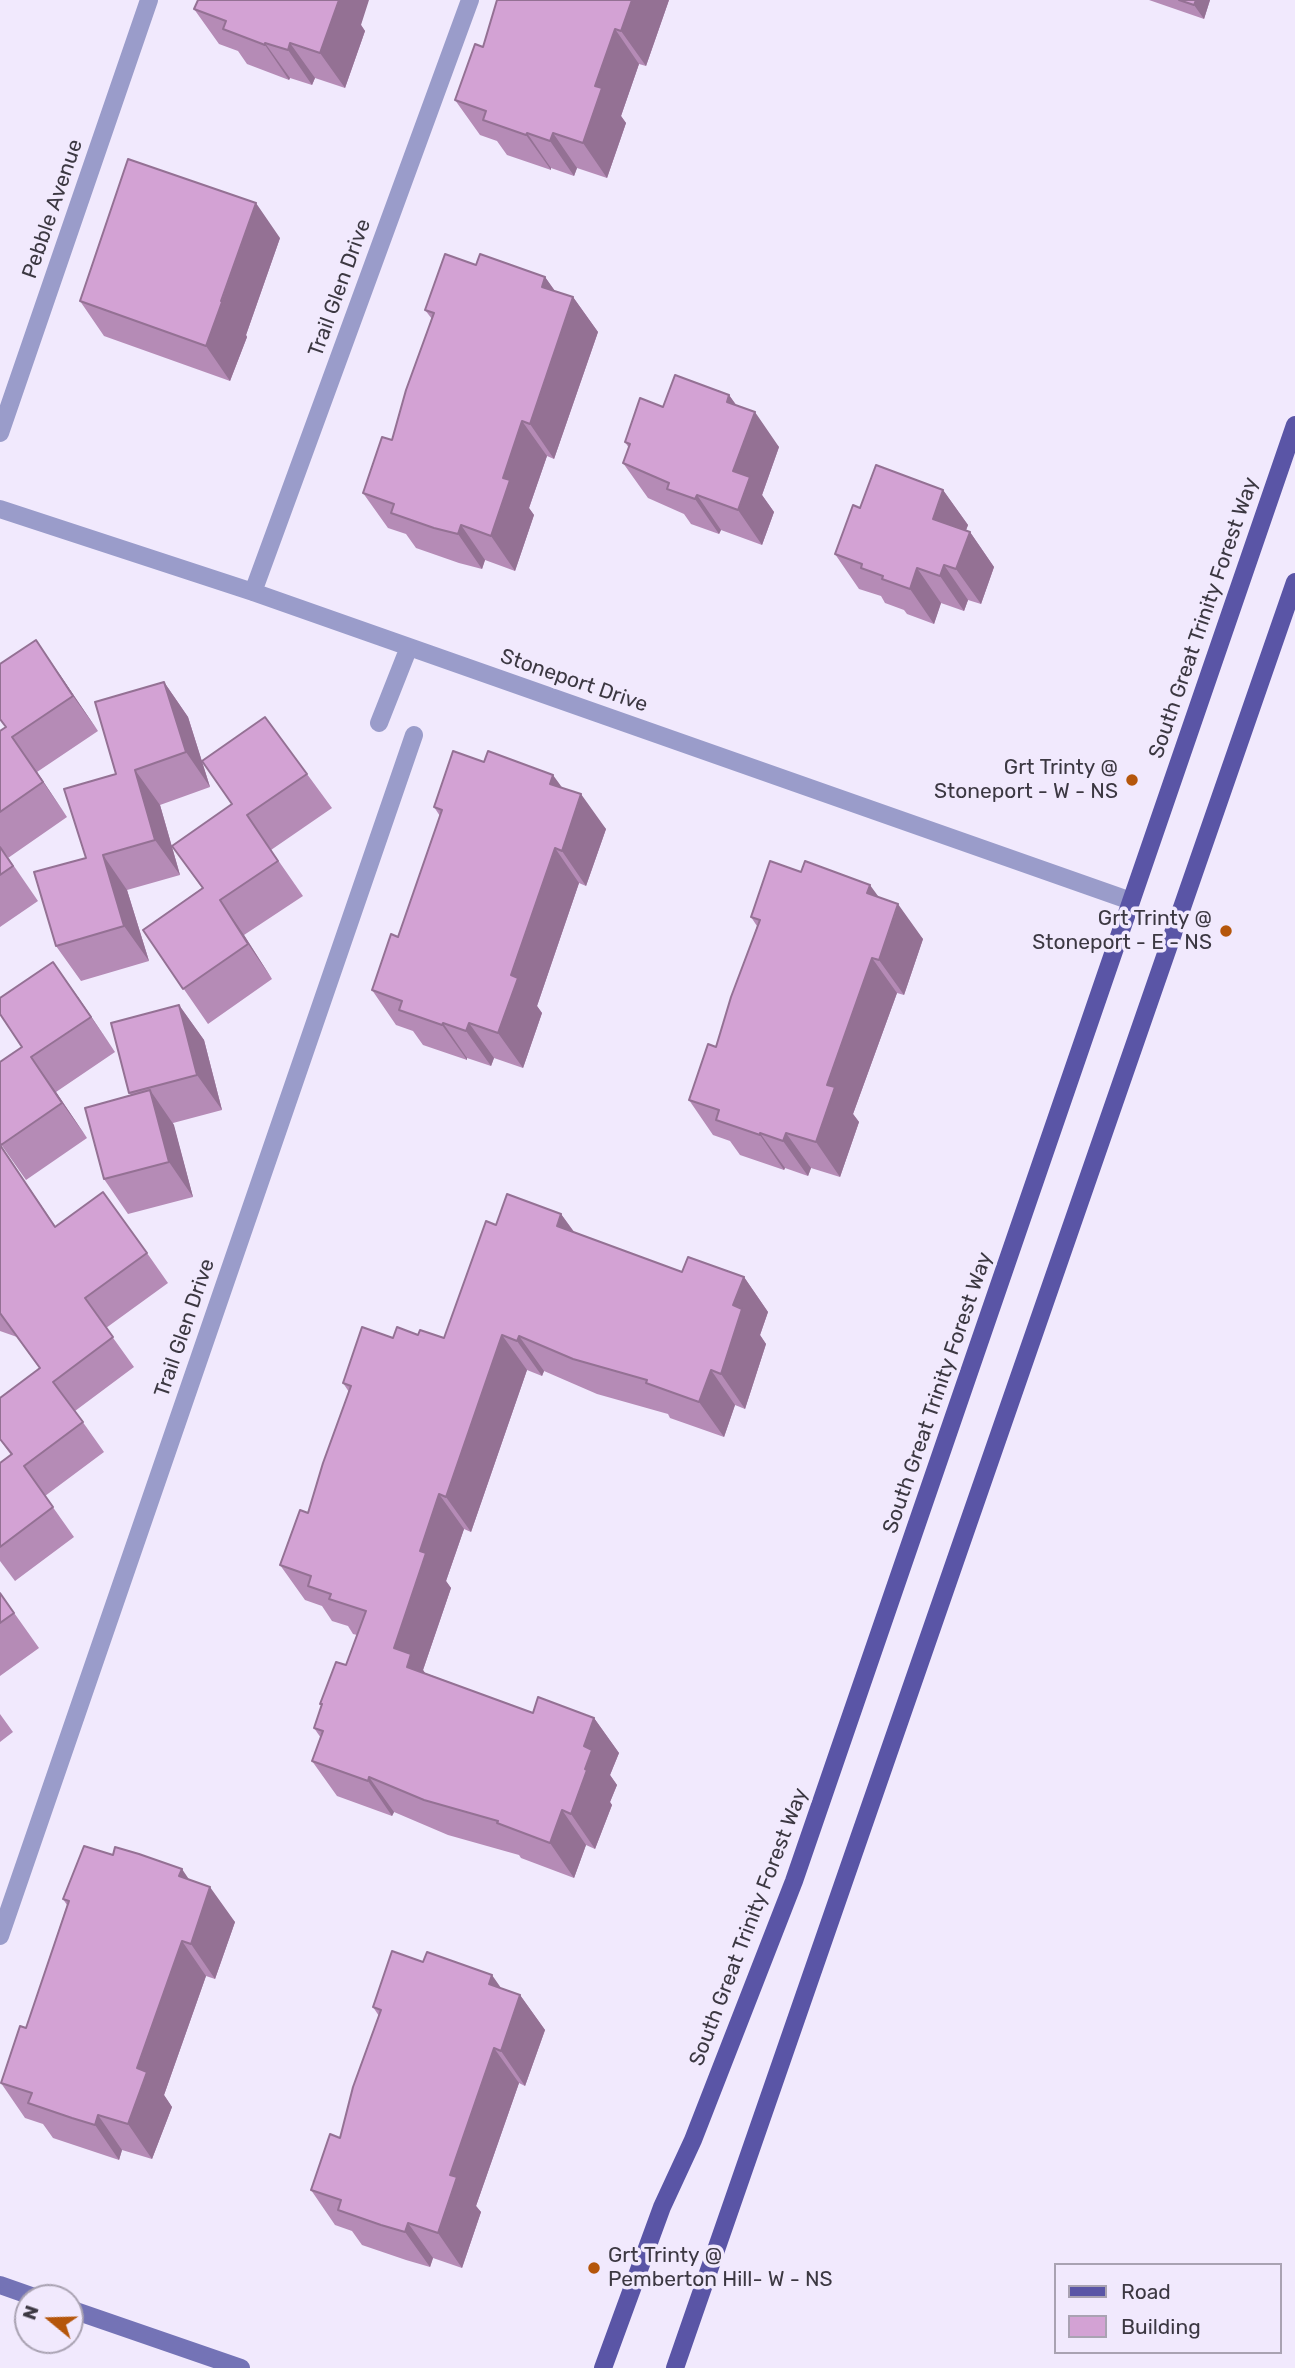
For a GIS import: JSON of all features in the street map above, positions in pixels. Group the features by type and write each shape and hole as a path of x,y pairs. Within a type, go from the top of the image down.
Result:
{"main road":[{"name":"South Great Trinity Forest Way","path":"604,2368 662,2207 693,2140 794,1881 1295,425"},
{"path":"675,2368 1295,582"}],"street":[{"name":"Pebble Avenue","path":"0,433 149,0"},
{"name":"Trail Glen Drive","path":"253,592 470,0"},
{"name":"Stoneport Drive","path":"0,509 253,592 1131,901"},
{"path":"379,723 409,647"},
{"name":"Trail Glen Drive","path":"0,1936 414,735"},
{"path":"84,2314 241,2368"}],"building":[{"path":"198,0 339,0 320,53 290,43 288,50 265,45 223,29 226,21 194,9"},
{"path":"497,0 632,0 621,31 615,29 595,86 602,88 583,143 553,133 550,141 527,133 526,135 483,120 486,111 455,100 475,44 483,47"},
{"path":"1179,0 1196,0 1194,5"},
{"path":"128,159 256,203 206,346 80,301"},
{"path":"445,254 476,265 480,254 545,277 542,287 573,297 530,424 522,421 503,478 510,480 491,536 461,525 458,534 434,528 391,513 394,504 363,493 382,437 392,440 406,390 434,313 425,310"},
{"path":"675,375 729,395 727,402 755,412 733,471 750,477 738,510 697,495 695,499 667,489 669,483 623,463 630,444 625,442 640,398 663,407"},
{"path":"876,465 943,490 933,519 970,532 956,569 944,565 940,576 917,568 910,589 882,579 883,576 861,568 862,564 835,554 853,505 860,508"},
{"path":"36,640 73,696 12,737 43,782 0,812 0,731 6,727 0,719 0,664"},
{"path":"164,682 186,752 135,770 155,840 103,855 124,926 56,946 34,872 86,858 64,789 116,774 95,702"},
{"path":"265,717 307,774 247,815 278,861 220,900 248,944 183,989 143,930 203,888 172,846 232,804 202,761"},
{"path":"453,751 484,762 488,751 553,775 550,784 581,794 562,851 555,848 511,975 518,978 498,1033 469,1023 466,1031 443,1023 442,1025 399,1010 402,1001 372,990 391,934 398,937 442,810 434,807"},
{"path":"0,847 13,866 0,875"},
{"path":"770,861 801,872 805,861 870,885 867,893 898,904 879,960 872,958 827,1085 835,1087 816,1142 786,1133 783,1141 760,1135 716,1120 719,1110 689,1100 708,1044 716,1047 731,997 760,920 751,917"},
{"path":"53,962 91,1017 31,1057 62,1103 1,1145 0,1062 22,1047 0,1014 0,998"},
{"path":"179,1005 197,1075 129,1093 111,1023"},
{"path":"150,1090 169,1162 104,1179 85,1108"},
{"path":"0,1145 55,1227 103,1192 147,1253 85,1298 113,1337 53,1382 83,1422 24,1466 53,1507 0,1547 0,1463 12,1454 0,1439 0,1398 40,1368 0,1313"},
{"path":"507,1194 561,1214 557,1226 682,1272 688,1257 744,1277 733,1305 742,1309 721,1374 711,1370 699,1402 646,1383 647,1380 573,1359 519,1336 517,1341 502,1335 446,1497 439,1494 420,1551 426,1553 394,1648 411,1654 407,1667 533,1713 538,1697 594,1718 584,1746 592,1750 585,1769 587,1770 571,1814 562,1810 550,1843 497,1823 498,1821 424,1800 369,1777 368,1781 312,1761 323,1731 314,1728 320,1704 336,1662 346,1665 366,1611 329,1599 331,1594 308,1586 311,1576 280,1565 300,1510 308,1513 351,1386 343,1383 362,1327 393,1338 397,1327 418,1335 420,1330 444,1338 486,1221 496,1225"},
{"path":"0,1593 14,1613 0,1623"},
{"path":"84,1846 113,1855 115,1847 139,1854 182,1869 179,1876 210,1887 191,1944 182,1941 137,2068 147,2072 128,2124 98,2115 95,2125 72,2118 28,2103 32,2093 1,2083 20,2026 26,2028 69,1901 63,1899"},
{"path":"392,1951 423,1962 427,1952 492,1975 489,1984 520,1995 501,2051 494,2048 450,2175 457,2177 438,2233 408,2223 405,2232 381,2225 338,2210 341,2200 311,2190 330,2134 340,2138 353,2087 381,2010 373,2007"}],"place":[{"name":"Grt Trinty @ Stoneport - W - NS","path":"1132,780"},
{"name":"Grt Trinty @ Stoneport - E - NS","path":"1226,931"},
{"name":"Grt Trinty @ Pemberton Hill- W - NS","path":"594,2268"}]}
